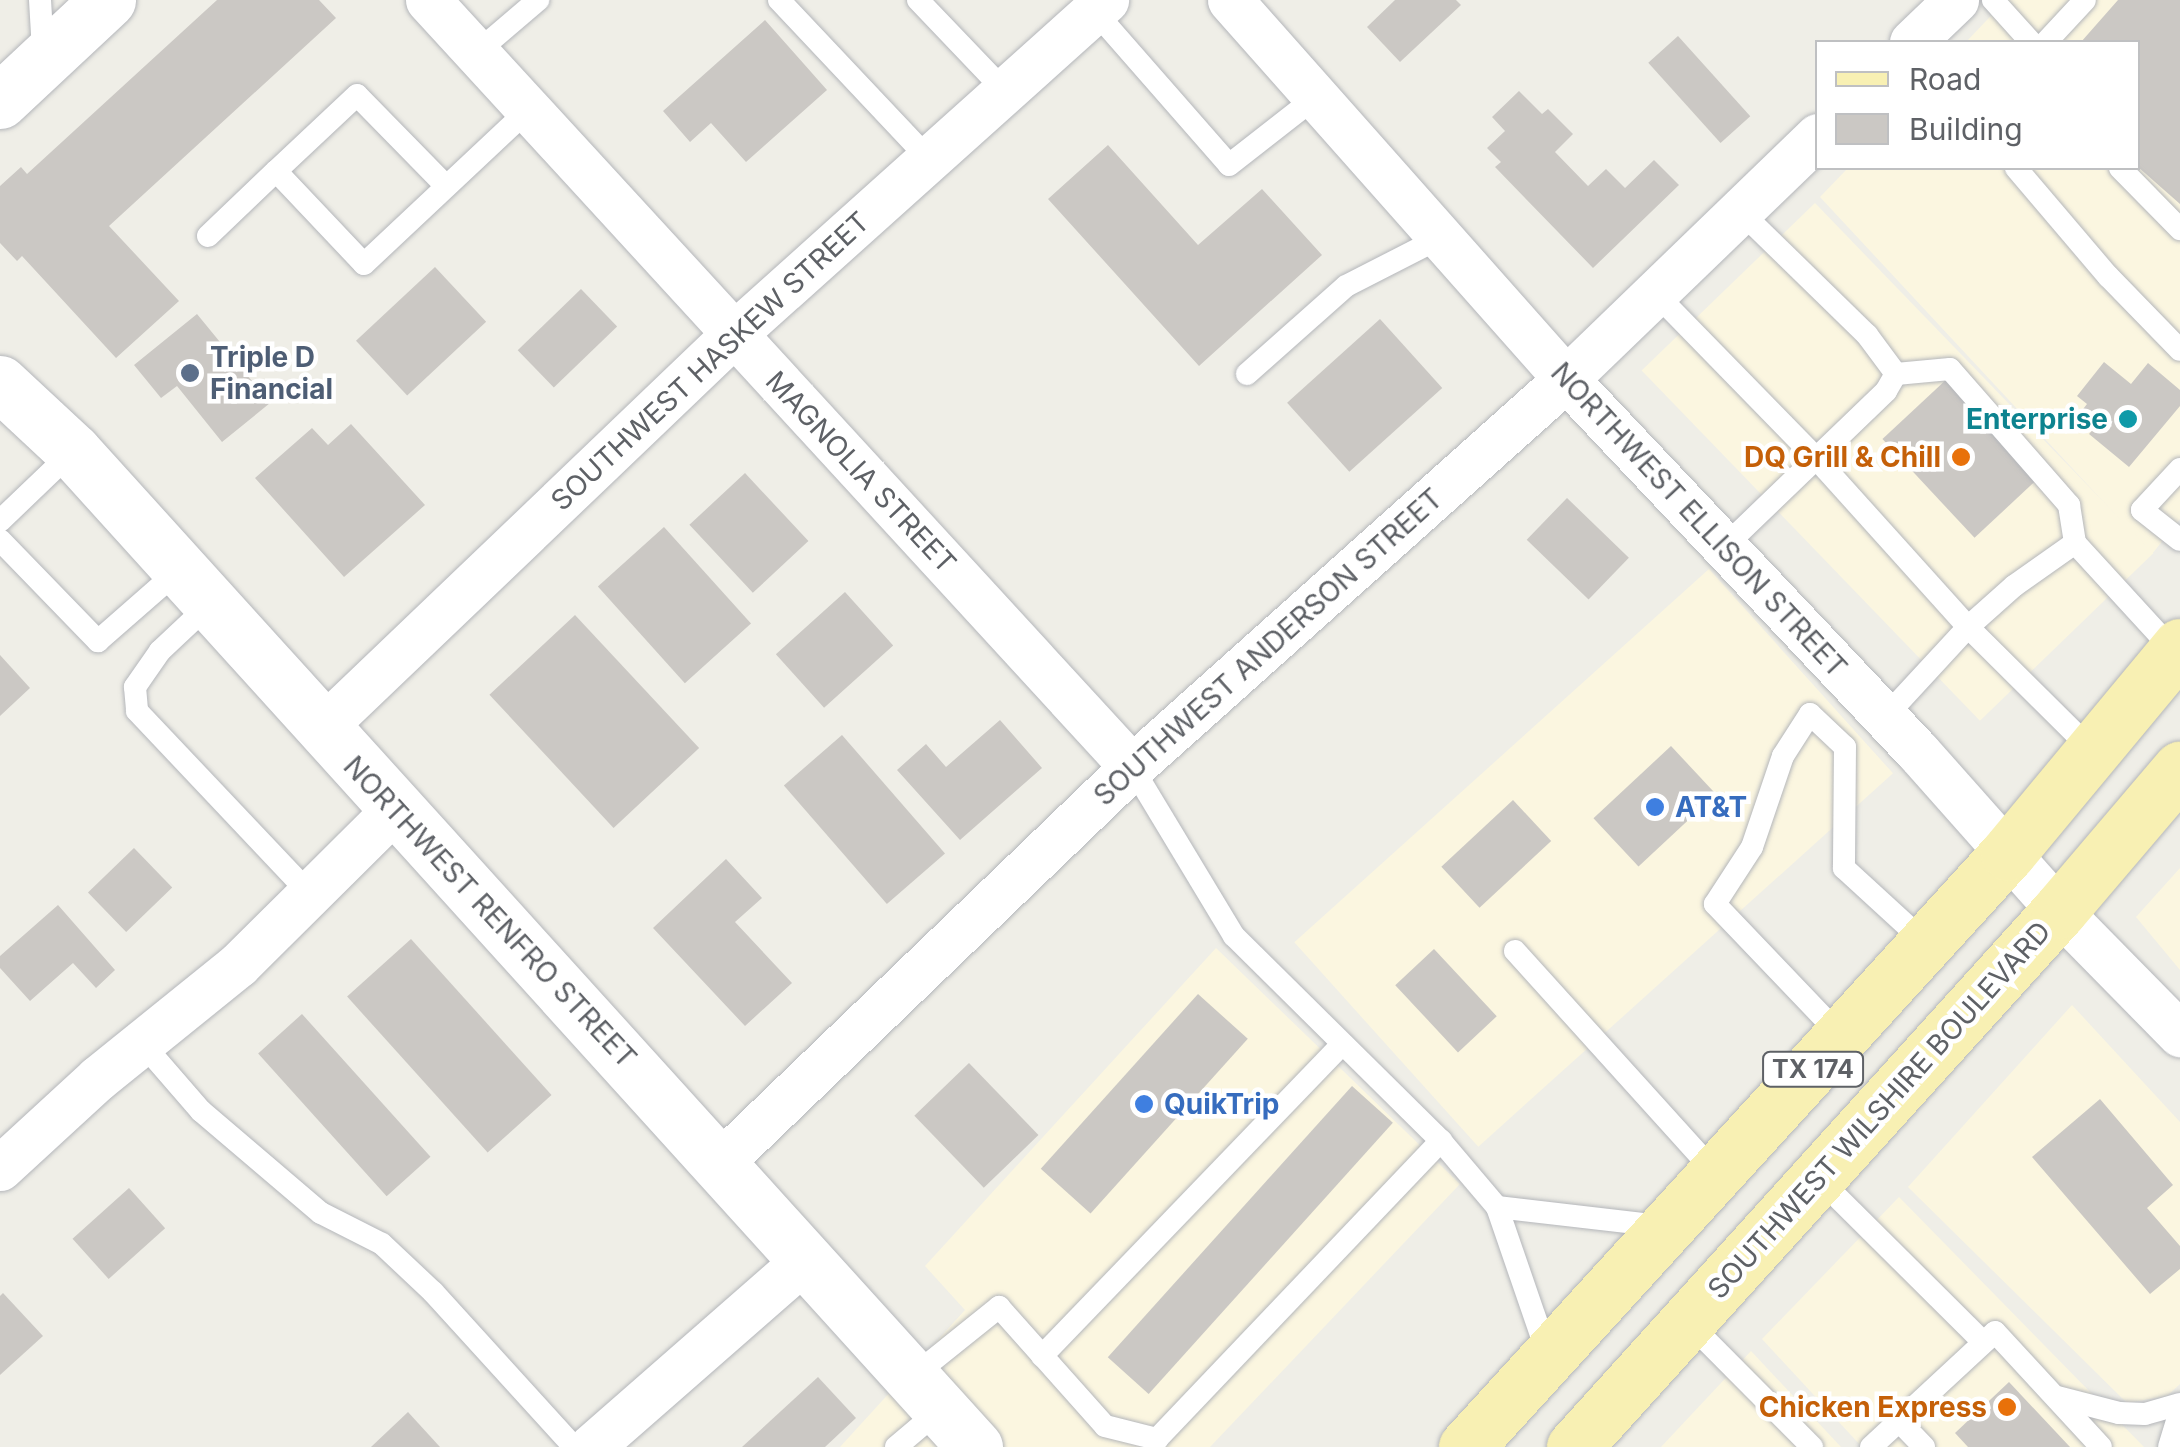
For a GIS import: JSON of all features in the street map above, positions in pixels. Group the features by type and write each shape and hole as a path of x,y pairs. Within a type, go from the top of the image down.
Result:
{"main road":[{"path":"0,101 108,0"},
{"name":"NORTHWEST RENFRO STREET","path":"7,402 74,451 321,729 721,1162 942,1411"},
{"name":"TX 174","path":"1466,1447 1550,1360 1927,944 2177,649"},
{"name":"SOUTHWEST WILSHIRE BOULEVARD","path":"1574,1447 2059,911 2180,770"}],"street":[{"name":"MAGNOLIA STREET","path":"428,0 1132,767"},
{"name":"NORTHWEST ELLISON STREET","path":"1230,0 1566,379 1885,717 2059,911 2179,1032"},
{"path":"1914,40 1956,0"},
{"name":"SOUTHWEST HASKEW STREET","path":"321,729 734,334 1005,91 1094,4"},
{"name":"SOUTHWEST ANDERSON STREET","path":"721,1162 1132,767 1566,379 1815,139"},
{"path":"0,1168 238,965 395,809"},
{"path":"591,1447 807,1258"}],"lane":[{"path":"40,0 44,60"},
{"path":"476,53 538,0"},
{"path":"780,0 928,159"},
{"path":"918,0 1005,91"},
{"path":"1993,0 2028,40"},
{"path":"2048,40 2084,0"},
{"path":"1094,4 1229,165 1316,96"},
{"path":"208,236 358,95 446,186"},
{"path":"276,171 364,264 528,110"},
{"path":"2018,170 2108,276 2180,350"},
{"path":"2122,170 2180,229"},
{"path":"1742,212 1868,335 1896,374"},
{"path":"1247,374 1346,286 1440,238"},
{"path":"1655,293 1814,457 1968,627 2093,750"},
{"path":"1896,374 1950,369 2069,505 2076,543 2177,649"},
{"path":"1724,547 1886,392 1896,374"},
{"path":"0,521 74,451"},
{"path":"2180,469 2142,510 2180,540"},
{"path":"0,540 98,640 194,587"},
{"path":"1885,717 1968,627 2014,586 2076,543"},
{"path":"194,587 160,651 135,687 137,711 310,894"},
{"path":"1842,1037 1715,904 1752,847 1782,756 1810,714 1845,747 1844,868 1927,944"},
{"path":"1132,767 1234,936 1441,1141 1497,1207 1550,1360"},
{"path":"1515,951 1718,1175"},
{"path":"142,1043 201,1111 321,1213 382,1244 433,1292 574,1447"},
{"path":"1042,1356 1342,1044"},
{"path":"896,1447 942,1411 999,1307 1104,1426 1156,1438 1441,1141"},
{"path":"1818,1178 1983,1342"},
{"path":"1497,1207 1671,1226"},
{"path":"1688,1322 1812,1447"},
{"path":"1871,1447 1995,1332 2101,1447"},
{"path":"2054,1396 2119,1413 2146,1414 2180,1404"},
{"path":"2169,1447 2180,1412"},
{"path":"1899,1421 1924,1447"}],"shaded area":[{"path":"2006,0 2180,0 2180,519 2152,554 1820,197 1846,170 2140,170 2140,40 1968,40"},
{"path":"1815,203 2153,553 1980,721 1642,370"},
{"path":"1709,569 1893,773 1478,1147 1294,942"},
{"path":"2180,868 2180,970 2136,917"},
{"path":"1216,948 1460,1184 1210,1447 840,1447 965,1310 925,1266"},
{"path":"2072,1005 2180,1122 2180,1384 2167,1396 2127,1403 1908,1187"},
{"path":"1899,1197 2144,1447 1862,1447 1762,1339"},
{"path":"1751,1351 1841,1447 1661,1447"}],"building":[{"path":"217,0 319,0 336,18 109,226 179,301 116,358 22,256 17,261 0,243 0,186 21,167 27,174"},
{"path":"1395,0 1456,0 1461,5 1400,62 1367,27"},
{"path":"2118,0 2180,0 2180,204 2140,169 2140,40 2083,40"},
{"path":"765,20 827,90 746,162 711,123 690,142 663,111"},
{"path":"1678,36 1750,116 1721,143 1648,63"},
{"path":"1519,91 1542,114 1548,109 1573,134 1555,152 1588,186 1606,169 1625,188 1654,160 1679,185 1593,268 1495,167 1501,162 1487,148 1505,131 1492,117"},
{"path":"1108,145 1198,245 1262,189 1322,255 1199,366 1048,199"},
{"path":"435,267 486,322 407,396 356,341"},
{"path":"581,289 617,326 554,388 518,350"},
{"path":"197,314 270,403 222,442 177,386 161,398 134,365"},
{"path":"1380,319 1442,388 1349,472 1287,403"},
{"name":"Enterprise","path":"2104,362 2131,384 2148,363 2180,390 2180,406 2129,467 2089,434 2096,426 2080,413 2087,404 2077,396"},
{"name":"DQ Grill & Chill","path":"1949,377 2041,476 1975,538 1882,439"},
{"path":"351,424 425,505 344,577 255,478 312,428 328,445"},
{"path":"745,473 808,541 753,593 689,525"},
{"path":"1567,498 1629,558 1589,599 1527,540"},
{"path":"664,527 751,624 685,683 598,587"},
{"path":"845,592 893,646 824,708 776,654"},
{"path":"575,615 699,748 614,828 489,695"},
{"path":"0,655 30,688 0,716"},
{"path":"1000,720 1042,768 960,840 897,770 926,744 946,767"},
{"path":"842,735 945,853 887,904 784,786"},
{"name":"AT&T","path":"1671,746 1716,794 1638,867 1593,818"},
{"path":"1513,800 1551,841 1480,908 1441,867"},
{"path":"134,848 172,888 126,932 88,892"},
{"path":"726,859 762,898 735,922 792,983 745,1026 653,928"},
{"path":"58,905 115,970 96,988 73,963 30,1001 0,968 0,956"},
{"path":"411,939 552,1095 488,1153 347,997"},
{"path":"1434,949 1497,1016 1458,1052 1395,985"},
{"name":"QuikTrip","path":"1198,994 1248,1039 1091,1213 1041,1169"},
{"path":"302,1014 430,1157 387,1196 258,1053"},
{"path":"969,1063 1038,1135 984,1188 914,1116"},
{"name":"QuikTrip","path":"1352,1086 1393,1123 1149,1394 1108,1357"},
{"path":"2100,1099 2173,1185 2147,1208 2180,1246 2180,1269 2150,1294 2032,1157"},
{"path":"129,1188 165,1228 109,1279 73,1239"},
{"path":"3,1293 43,1336 0,1375 0,1296"},
{"path":"818,1377 856,1418 825,1447 742,1447"},
{"name":"Chicken Express","path":"2009,1382 2070,1447 1968,1447 1955,1433"},
{"path":"408,1412 440,1447 371,1447"}],"place":[{"name":"Triple D Financial","path":"190,373"},
{"name":"Enterprise","path":"2128,419"},
{"name":"DQ Grill & Chill","path":"1961,457"},
{"name":"AT&T","path":"1655,807"},
{"name":"QuikTrip","path":"1144,1104"},
{"name":"Chicken Express","path":"2007,1407"}]}
